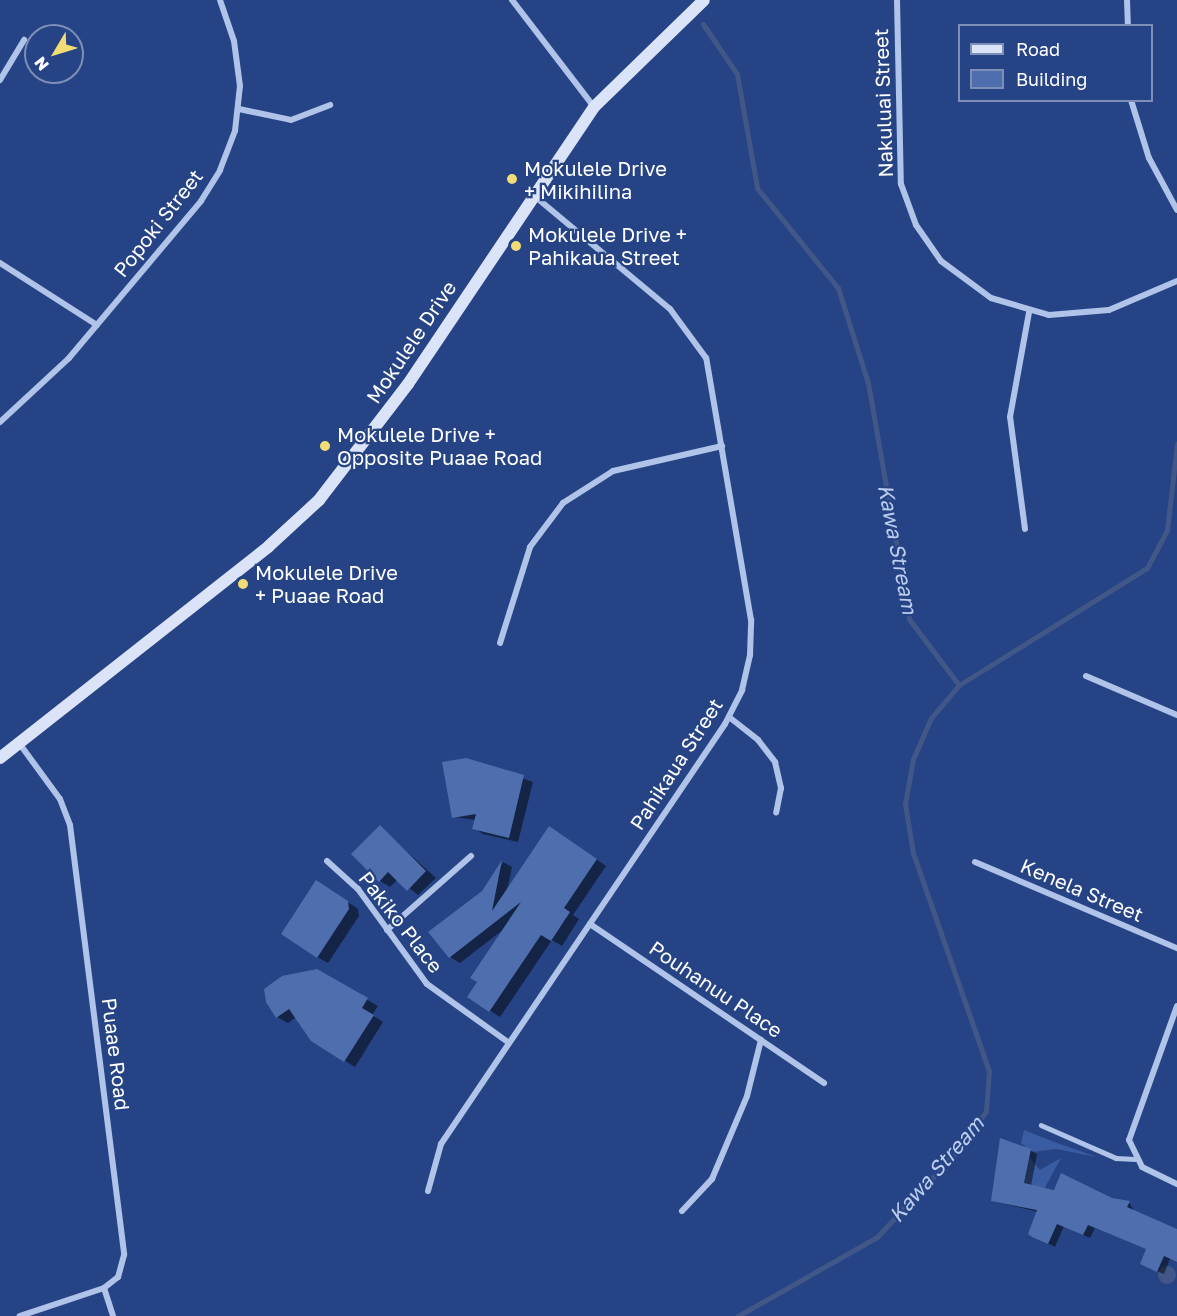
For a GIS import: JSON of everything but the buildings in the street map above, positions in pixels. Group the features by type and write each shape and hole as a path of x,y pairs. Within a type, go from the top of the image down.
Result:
{"street":[{"name":"Popoki Street","path":"0,422 97,325 212,186 228,153 238,109 238,63 220,0"},
{"path":"512,0 594,107"},
{"name":"Mokulele Drive","path":"0,758 269,546 319,500 408,384 594,107 704,0"},
{"name":"Nakuluai Street","path":"897,0 897,162 907,205 927,244 957,276 991,298 1029,312 1069,316 1109,310 1177,281"},
{"path":"1127,0 1128,24"},
{"path":"0,80 24,40"},
{"path":"1132,102 1149,158 1177,210"},
{"path":"238,109 291,120 330,105"},
{"name":"Pahikaua Street","path":"428,1191 441,1144 729,717 748,672 752,638 710,370 693,335 670,309 533,195"},
{"path":"0,263 97,325"},
{"path":"1025,529 1010,417 1029,312"},
{"path":"500,643 526,556 563,503 613,471 722,446"},
{"path":"1086,676 1177,715"},
{"path":"729,717 759,740 775,762 781,788 776,813"},
{"name":"Puaae Road","path":"19,743 60,799 73,838 124,1256 118,1277 104,1288"},
{"path":"387,930 471,856"},
{"name":"Pakiko Place","path":"327,861 358,889 439,996 509,1043"},
{"name":"Kenela Street","path":"975,862 1177,948"},
{"name":"Pouhanuu Place","path":"590,924 824,1083"},
{"path":"1177,1006 1133,1121 1129,1140 1135,1159 1152,1174 1177,1184"},
{"path":"682,1211 712,1179 747,1096 761,1040"},
{"path":"20,1316 104,1288 113,1316"}],"lane":[{"path":"1041,1125 1116,1158 1135,1159"}],"shaded area":[{"path":"1024,1130 1097,1157 1056,1149 1032,1152 1021,1143"},
{"path":"1029,1157 1040,1170 1061,1158 1043,1191 1024,1183"},
{"path":"1163,1266 1171,1266 1176,1271 1174,1282 1163,1284 1158,1279 1158,1271"}],"waterway":[{"name":"Kawa Stream","path":"703,24 737,74 757,188 838,288 868,383 909,619 959,685 931,718 913,759 905,804 913,853 989,1071 986,1111 960,1148 877,1237 738,1316"},
{"path":"959,685 1147,568 1167,530 1177,444"}],"place":[{"name":"Mokulele Drive + Mikihilina","path":"512,179"},
{"name":"Mokulele Drive + Pahikaua Street","path":"516,246"},
{"name":"Mokulele Drive + Opposite Puaae Road","path":"325,446"},
{"name":"Mokulele Drive + Puaae Road","path":"243,584"}]}
